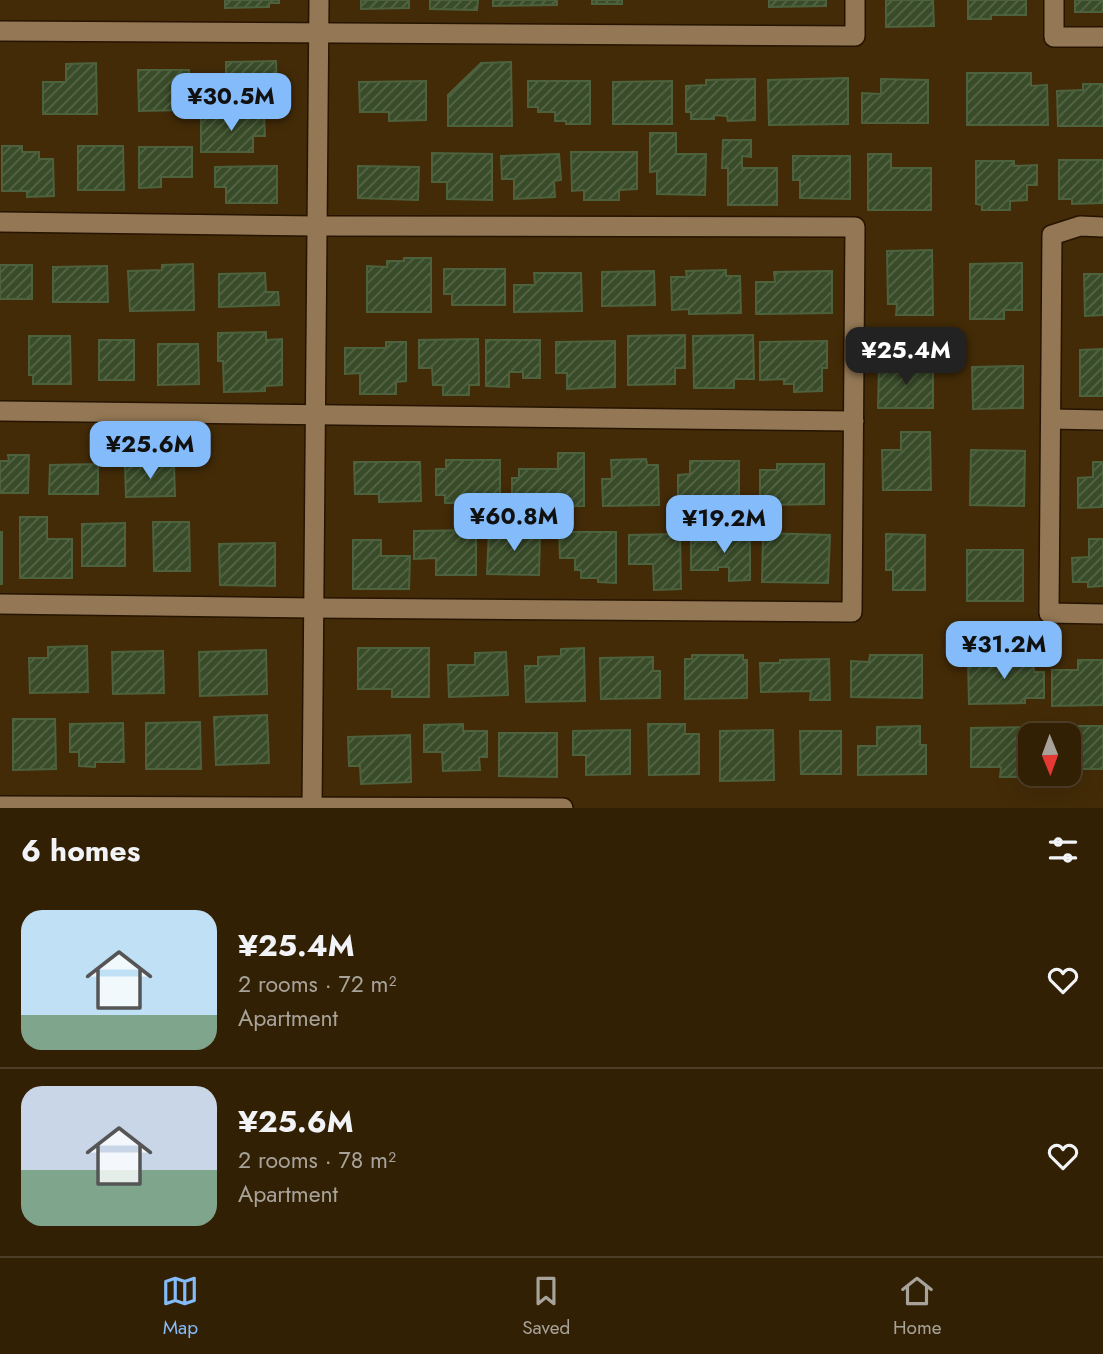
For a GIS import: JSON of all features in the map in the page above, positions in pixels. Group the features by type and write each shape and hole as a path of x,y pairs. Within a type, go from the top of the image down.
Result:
{"street":[{"path":"312,807 319,0"},
{"path":"0,31 855,36 855,0"},
{"path":"1054,0 1054,37 1103,37"},
{"path":"0,222 317,226 855,227 852,612 0,604"},
{"path":"1103,227 1080,226 1052,235 1049,613 1103,614"},
{"path":"0,411 853,421"},
{"path":"1051,419 1103,419"},
{"path":"0,806 563,808"}],"building":[{"path":"225,0 279,0 279,3 269,3 269,7 225,8"},
{"path":"361,0 409,0 409,8 361,9"},
{"path":"430,0 478,0 477,10 430,9"},
{"path":"493,0 557,0 557,5 493,6"},
{"path":"592,0 622,0 622,4 592,4"},
{"path":"769,0 826,0 826,6 769,7"},
{"path":"886,0 933,0 934,26 886,27"},
{"path":"968,0 1026,0 1026,15 991,15 991,19 968,19"},
{"path":"1075,0 1103,0 1103,12 1075,12"},
{"path":"276,61 277,99 226,100 226,62"},
{"path":"511,62 512,126 448,126 448,95 481,63"},
{"path":"96,63 97,114 43,114 43,82 66,82 66,64"},
{"path":"138,70 189,70 189,110 139,111"},
{"path":"967,73 1031,73 1031,86 1047,85 1048,125 967,125"},
{"path":"848,78 848,124 769,125 768,80"},
{"path":"755,79 755,120 728,121 727,116 714,115 714,119 691,119 691,112 686,112 686,86 706,85 706,80"},
{"path":"881,79 928,80 928,123 862,123 862,93 881,94"},
{"path":"426,81 426,120 389,121 389,112 360,112 359,82"},
{"path":"528,81 590,81 590,124 555,121 555,112 538,112 538,107 528,107"},
{"path":"672,81 672,124 613,124 613,82"},
{"path":"1083,84 1103,84 1103,126 1058,126 1057,91 1083,90"},
{"path":"264,116 265,136 253,136 253,152 201,152 201,117"},
{"path":"650,133 676,133 676,154 706,154 705,195 657,194 657,171 650,172"},
{"path":"723,140 751,140 751,157 742,156 742,168 777,168 777,205 728,205 728,168 722,168"},
{"path":"2,146 22,146 22,152 39,152 39,159 53,159 54,196 27,197 27,191 2,191"},
{"path":"78,146 123,146 124,190 78,190"},
{"path":"139,147 192,147 192,177 161,177 161,187 139,188"},
{"path":"571,152 637,152 637,189 619,190 619,200 584,200 584,190 572,191"},
{"path":"432,153 492,154 492,200 447,199 447,182 432,182"},
{"path":"559,154 561,180 554,181 555,197 514,199 514,179 502,179 501,156"},
{"path":"868,154 891,154 891,168 931,168 931,210 868,210"},
{"path":"793,156 850,156 850,199 800,198 800,180 793,180"},
{"path":"1059,160 1103,160 1103,203 1072,204 1072,199 1059,199"},
{"path":"976,161 1014,161 1014,166 1037,165 1037,185 1027,185 1027,200 1010,201 1010,210 982,210 982,205 976,204"},
{"path":"277,166 277,203 226,203 226,187 215,187 215,167"},
{"path":"358,166 419,167 418,200 358,198"},
{"path":"932,250 933,315 896,315 897,304 888,304 887,251"},
{"path":"404,258 431,258 431,312 367,312 367,266 387,267 387,261 404,261"},
{"path":"1022,263 1022,310 1004,310 1004,319 970,319 970,264"},
{"path":"193,264 194,310 130,311 128,271 162,270 162,265"},
{"path":"0,265 32,265 32,299 0,299"},
{"path":"107,266 108,302 53,302 53,267"},
{"path":"444,269 505,269 505,305 452,305 452,294 444,294"},
{"path":"726,270 726,276 740,276 741,313 689,314 689,309 672,310 671,277 687,277 686,271"},
{"path":"654,271 655,305 602,306 602,272"},
{"path":"832,271 832,313 756,314 756,282 775,282 774,272"},
{"path":"265,273 266,292 278,292 279,305 219,307 219,274"},
{"path":"534,273 581,273 582,311 514,312 514,285 535,285"},
{"path":"1084,274 1103,274 1103,315 1085,316"},
{"path":"266,332 266,340 282,339 282,385 265,386 265,391 224,392 223,361 218,361 218,333"},
{"path":"685,335 685,368 675,368 675,384 628,385 628,336"},
{"path":"753,335 754,379 734,379 734,388 694,388 693,336"},
{"path":"29,336 70,336 71,384 33,384 33,375 29,375"},
{"path":"478,339 479,385 469,385 469,395 443,395 443,385 433,385 432,368 419,368 419,340"},
{"path":"99,340 134,340 134,380 99,380"},
{"path":"486,340 540,340 540,378 523,378 523,372 509,372 509,387 486,386"},
{"path":"615,341 615,387 567,389 567,373 556,373 556,342"},
{"path":"827,341 827,368 822,368 822,391 794,392 794,384 784,384 784,379 760,380 760,342"},
{"path":"386,342 406,342 406,381 396,382 396,394 360,394 360,373 345,374 345,348 386,348"},
{"path":"158,344 198,344 199,384 158,385"},
{"path":"1103,349 1103,396 1080,396 1080,350"},
{"path":"879,365 933,365 933,408 878,408"},
{"path":"1023,366 1023,408 973,409 972,367"},
{"path":"901,432 930,432 931,490 883,490 882,450 901,450"},
{"path":"971,450 1025,451 1024,506 970,505"},
{"path":"558,453 584,453 584,506 512,507 512,478 519,478 519,469 558,469"},
{"path":"8,455 29,455 28,493 0,493 0,461 9,461"},
{"path":"646,459 647,465 658,465 659,505 603,506 602,479 612,479 611,460"},
{"path":"446,460 500,460 500,503 445,503 445,495 436,495 436,469 446,469"},
{"path":"690,461 739,461 739,506 691,506 690,497 678,497 678,475 690,474"},
{"path":"354,462 420,462 421,501 379,502 379,494 355,494"},
{"path":"1093,462 1103,462 1103,507 1078,508 1078,478 1093,477"},
{"path":"98,464 98,494 49,494 50,465"},
{"path":"777,464 824,464 824,504 760,505 760,470 777,470"},
{"path":"125,466 174,466 175,496 126,497"},
{"path":"20,517 47,517 47,539 72,539 72,578 20,578"},
{"path":"153,522 189,522 190,571 154,571"},
{"path":"125,523 125,566 82,566 82,524"},
{"path":"476,530 476,575 436,575 436,558 414,559 414,531"},
{"path":"489,531 540,533 539,575 487,574"},
{"path":"2,532 2,584 0,584"},
{"path":"559,532 616,532 616,583 598,582 598,578 581,578 581,570 575,570 575,558 560,558"},
{"path":"763,533 830,535 828,583 762,582"},
{"path":"680,534 681,589 654,590 653,564 629,564 629,535"},
{"path":"886,534 925,535 925,590 893,590 893,570 886,570"},
{"path":"711,535 750,535 750,580 729,581 729,567 718,567 718,570 691,570 691,541 711,542"},
{"path":"1089,539 1103,539 1103,586 1088,587 1088,582 1073,582 1072,558 1089,557"},
{"path":"353,540 381,540 381,556 410,556 409,589 353,589"},
{"path":"275,543 275,586 220,585 219,544"},
{"path":"967,550 1023,550 1023,601 967,601"},
{"path":"87,646 88,692 30,693 29,658 48,658 48,647"},
{"path":"358,648 429,648 429,697 392,697 392,689 358,689"},
{"path":"584,648 585,701 526,702 525,666 538,666 538,657 561,656 561,649"},
{"path":"266,650 267,694 200,696 199,652"},
{"path":"163,651 164,693 113,694 112,652"},
{"path":"506,652 508,695 449,697 448,665 475,665 475,653"},
{"path":"692,655 743,655 743,660 747,660 747,698 685,699 685,659 692,659"},
{"path":"870,655 922,655 922,698 851,697 851,661 869,662"},
{"path":"653,657 653,671 660,671 660,698 601,699 600,658"},
{"path":"1033,658 1034,672 1044,672 1044,698 1025,698 1025,703 969,704 968,659"},
{"path":"829,659 830,700 810,700 811,691 761,692 760,663"},
{"path":"1078,660 1103,660 1103,705 1052,706 1052,670 1078,670"},
{"path":"267,715 269,763 216,765 214,717"},
{"path":"13,719 55,719 56,769 13,770"},
{"path":"200,722 201,769 146,769 146,723"},
{"path":"123,723 124,762 95,762 95,767 79,766 79,752 70,752 70,724"},
{"path":"463,724 463,731 487,731 487,757 479,757 480,770 443,771 442,752 424,752 424,725"},
{"path":"648,724 685,724 685,734 699,734 699,774 649,775"},
{"path":"920,726 920,745 926,745 926,774 858,775 858,746 877,746 877,727"},
{"path":"1082,726 1103,726 1103,769 1082,769"},
{"path":"1018,727 1018,777 1000,777 1001,767 971,767 971,728"},
{"path":"630,730 630,774 586,775 586,755 573,755 573,731"},
{"path":"773,730 774,780 720,781 720,731"},
{"path":"800,731 841,731 841,774 801,774"},
{"path":"499,733 557,733 557,777 499,776"},
{"path":"410,735 411,782 361,784 360,766 349,766 348,737"}]}
